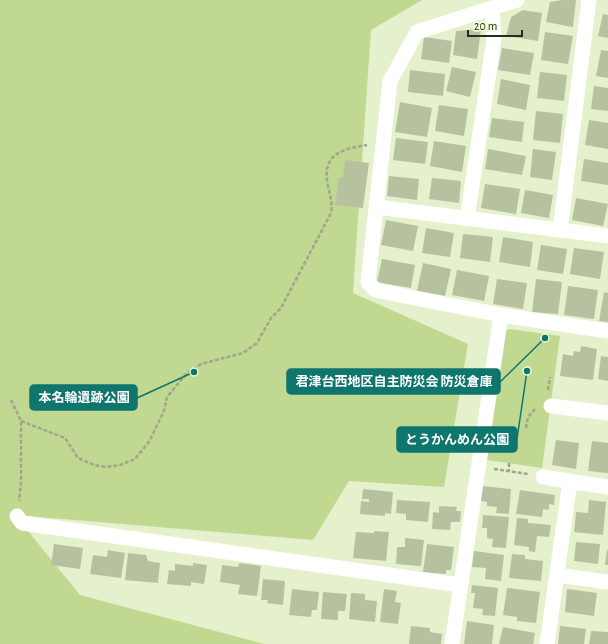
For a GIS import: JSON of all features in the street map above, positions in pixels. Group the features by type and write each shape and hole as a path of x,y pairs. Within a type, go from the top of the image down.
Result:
{"street":[{"path":"517,0 417,32 390,82 368,282 375,290 501,314 608,330"},
{"path":"560,230 589,0"},
{"path":"467,219 494,39 492,8"},
{"path":"377,207 608,236"},
{"path":"452,644 501,314"},
{"path":"551,406 608,413"},
{"path":"543,477 608,487"},
{"path":"547,644 570,481"},
{"path":"17,516 22,523 460,585"},
{"path":"557,575 608,582"}],"path":[{"path":"21,421 65,438 78,458 94,465 105,467 120,465 135,459 149,442 164,411 167,397 186,374 201,364 243,353 257,343 271,318 281,308 331,213 332,198 326,177 327,166 333,156 345,149 384,142"},
{"path":"11,400 21,421 21,483 17,516"},
{"path":"509,463 509,471"},
{"path":"491,468 543,477"}],"green space":[{"path":"0,0 422,0 371,30 353,293 468,344 444,487 349,481 313,540 15,515 80,595 264,644 0,644"},
{"path":"509,329 560,336 542,468 487,460 503,332"}],"building":[{"path":"576,0 573,27 546,22 550,2"},
{"path":"523,10 542,13 538,41 506,36 511,17"},
{"path":"603,14 608,15 608,38 598,36"},
{"path":"481,29 477,59 453,55 456,31"},
{"path":"545,32 573,36 568,64 541,60"},
{"path":"424,37 452,41 449,63 421,59"},
{"path":"502,48 534,53 530,75 498,70"},
{"path":"601,50 608,51 608,78 596,76"},
{"path":"452,67 476,72 470,97 446,91"},
{"path":"410,70 445,74 443,96 408,92"},
{"path":"540,72 567,75 564,101 537,98"},
{"path":"501,79 530,85 526,110 497,104"},
{"path":"594,86 608,88 608,111 591,109"},
{"path":"400,102 432,108 427,137 395,132"},
{"path":"439,105 468,109 464,136 435,131"},
{"path":"536,111 563,114 560,143 533,140"},
{"path":"492,118 524,122 522,142 489,137"},
{"path":"589,120 608,123 608,149 585,145"},
{"path":"396,138 428,142 425,164 393,160"},
{"path":"434,141 466,146 462,172 430,166"},
{"path":"488,149 526,156 522,175 485,169"},
{"path":"533,149 556,152 552,180 530,177"},
{"path":"584,159 608,163 608,185 581,181"},
{"path":"345,160 369,163 363,208 335,205 339,177 343,178"},
{"path":"389,176 419,179 417,200 387,196"},
{"path":"432,178 461,181 459,203 429,199"},
{"path":"485,184 520,189 516,214 481,208"},
{"path":"525,190 553,195 549,218 521,213"},
{"path":"576,198 608,204 603,226 572,220"},
{"path":"386,220 418,226 413,251 381,245"},
{"path":"426,228 454,233 450,257 422,253"},
{"path":"463,234 493,237 490,262 460,258"},
{"path":"503,237 533,242 530,267 499,262"},
{"path":"541,245 567,249 563,274 537,270"},
{"path":"574,248 604,252 600,279 570,274"},
{"path":"382,259 415,265 411,288 377,282"},
{"path":"423,263 451,269 445,296 417,291"},
{"path":"457,270 489,276 484,301 452,295"},
{"path":"497,279 527,283 523,309 493,304"},
{"path":"536,279 562,282 558,314 532,312"},
{"path":"568,286 598,290 594,319 564,315"},
{"path":"604,292 608,293 608,322 599,321"},
{"path":"541,334 550,335 549,341 540,340"},
{"path":"581,346 597,349 593,380 560,376 563,354 573,356 574,351 580,352"},
{"path":"601,356 608,357 608,381 598,379"},
{"path":"556,440 579,443 576,469 552,465"},
{"path":"592,441 608,443 608,473 588,471"},
{"path":"482,486 511,489 509,514 496,513 497,507 487,506 487,502 481,501"},
{"path":"363,489 393,492 391,514 385,513 385,516 360,514 361,501 369,502 369,499 362,499"},
{"path":"520,490 555,495 554,505 549,504 549,510 543,509 542,517 516,514"},
{"path":"397,500 430,502 428,522 406,520 406,514 396,513"},
{"path":"589,500 606,502 603,535 574,532 576,512 588,513"},
{"path":"439,506 457,507 456,511 461,511 460,522 451,522 450,530 432,529 433,512 439,513"},
{"path":"483,515 509,517 506,548 492,547 493,539 487,538 487,528 482,528"},
{"path":"517,518 528,519 528,523 551,525 549,537 537,536 535,552 529,551 529,547 514,545"},
{"path":"374,531 389,532 386,561 353,558 356,532 374,533"},
{"path":"405,538 424,540 421,566 396,564 397,547 405,547"},
{"path":"576,542 600,544 598,564 574,561"},
{"path":"54,544 83,548 80,569 51,565"},
{"path":"427,544 454,547 451,570 446,570 446,574 423,572"},
{"path":"108,550 125,553 121,578 90,574 93,555 107,557"},
{"path":"607,550 608,565 605,565"},
{"path":"474,551 504,555 501,581 485,579 486,568 472,567"},
{"path":"128,553 146,555 148,561 160,563 158,583 125,580"},
{"path":"512,554 525,555 525,559 543,561 541,581 509,578"},
{"path":"193,563 207,565 204,584 191,582 191,586 167,584 169,570 175,571 175,564 193,566"},
{"path":"239,563 261,566 257,596 238,594 240,585 220,582 222,565 238,567"},
{"path":"263,579 285,581 283,605 267,603 268,600 261,600"},
{"path":"472,585 498,588 495,616 482,615 483,609 473,608 475,593 471,593"},
{"path":"507,588 540,592 536,623 517,621 517,617 503,615"},
{"path":"292,589 319,592 317,610 312,610 311,617 289,615"},
{"path":"384,589 397,591 395,602 401,603 398,624 380,622"},
{"path":"567,589 597,593 594,616 565,612"},
{"path":"323,592 347,594 345,611 338,611 338,620 321,619"},
{"path":"351,593 365,594 365,600 377,601 375,622 349,619"},
{"path":"467,621 494,625 492,644 464,644"},
{"path":"411,626 430,628 430,632 442,634 441,644 409,644"},
{"path":"560,626 586,629 584,644 558,644"},
{"path":"503,627 535,633 533,644 499,644"},
{"path":"591,631 608,632 608,644 589,644"}],"place":[{"name":"君津台西地区自主防災会 防災倉庫","path":"545,338"},
{"name":"とうかんめん公園","path":"527,371"},
{"name":"本名輪遺跡公園","path":"194,372"}]}
